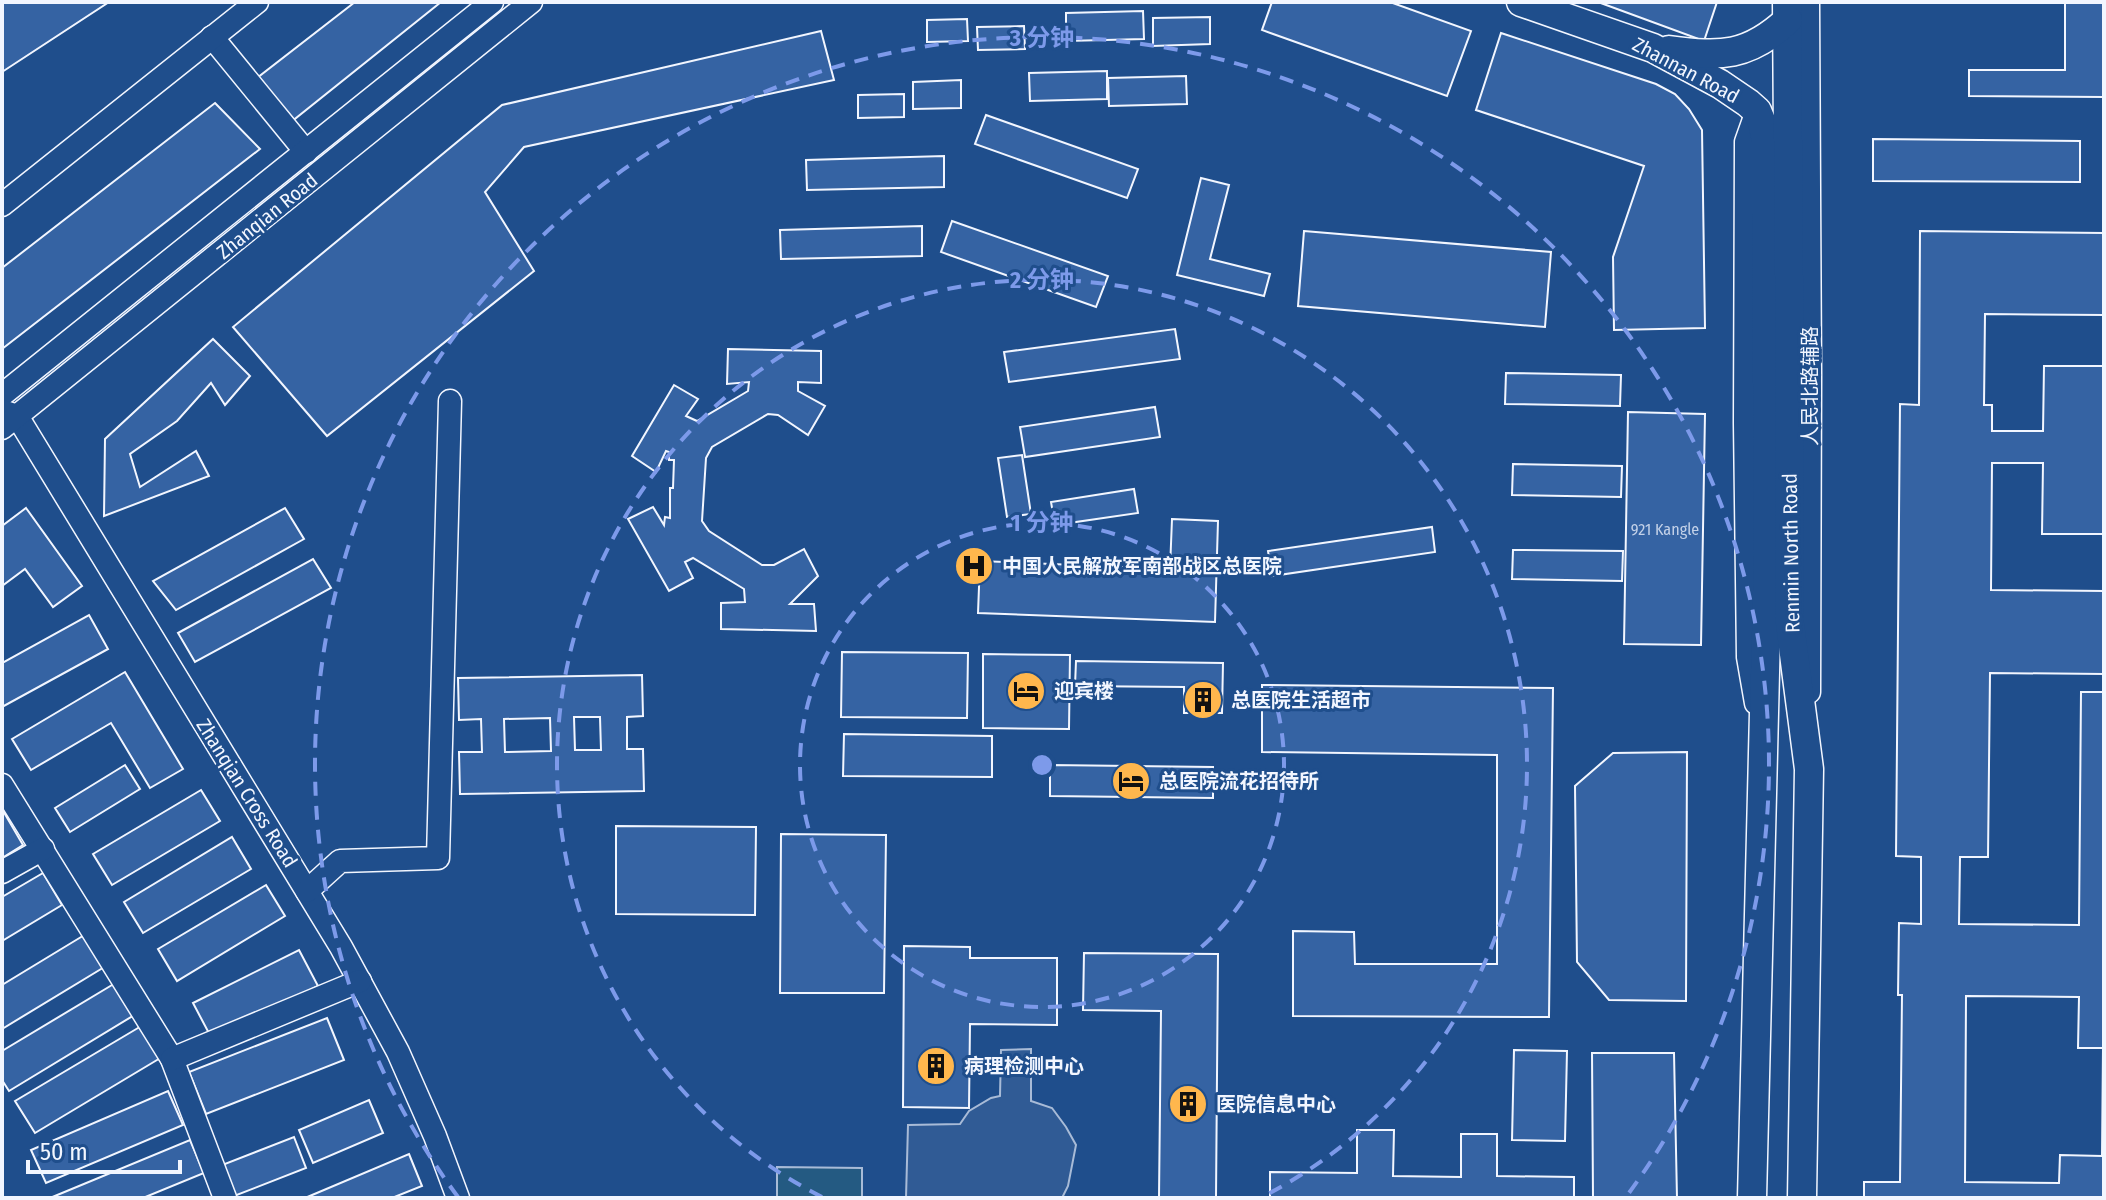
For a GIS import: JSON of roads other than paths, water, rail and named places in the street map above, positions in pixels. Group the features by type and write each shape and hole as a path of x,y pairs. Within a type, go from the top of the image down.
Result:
{"main road":[{"name":"Zhannan Road","path":"1521,2 1653,48 1720,84 1757,111"},
{"path":"1653,48 1722,54 1758,43 1773,34 1794,8"},
{"name":"Renmin North Road","path":"1794,8 1798,215 1789,616 1809,769 1802,1198"},
{"name":"Renmin North Road","path":"1752,1198 1768,551 1756,346 1766,141 1757,111"}],"street":[{"path":"2,205 257,2"},
{"name":"Zhanqian Road","path":"7,418 531,2"},
{"name":"Zhanqian Road","path":"2,395 486,4"},
{"path":"212,37 306,152"},
{"path":"307,891 340,861 438,858 450,401"},
{"name":"Zhanqian Cross Road","path":"7,418 307,891 360,981 419,1097 458,1198"},
{"path":"2,785 172,1059 225,1198"},
{"path":"2,872 43,849"},
{"path":"172,1059 360,981"}],"place":[{"name":"中国人民解放军南部战区总医院","path":"974,566"},
{"name":"迎宾楼","path":"1026,691"},
{"name":"总医院生活超市","path":"1203,700"},
{"name":"总医院流花招待所","path":"1131,781"},
{"name":"病理检测中心","path":"936,1066"},
{"name":"医院信息中心","path":"1188,1104"}]}
